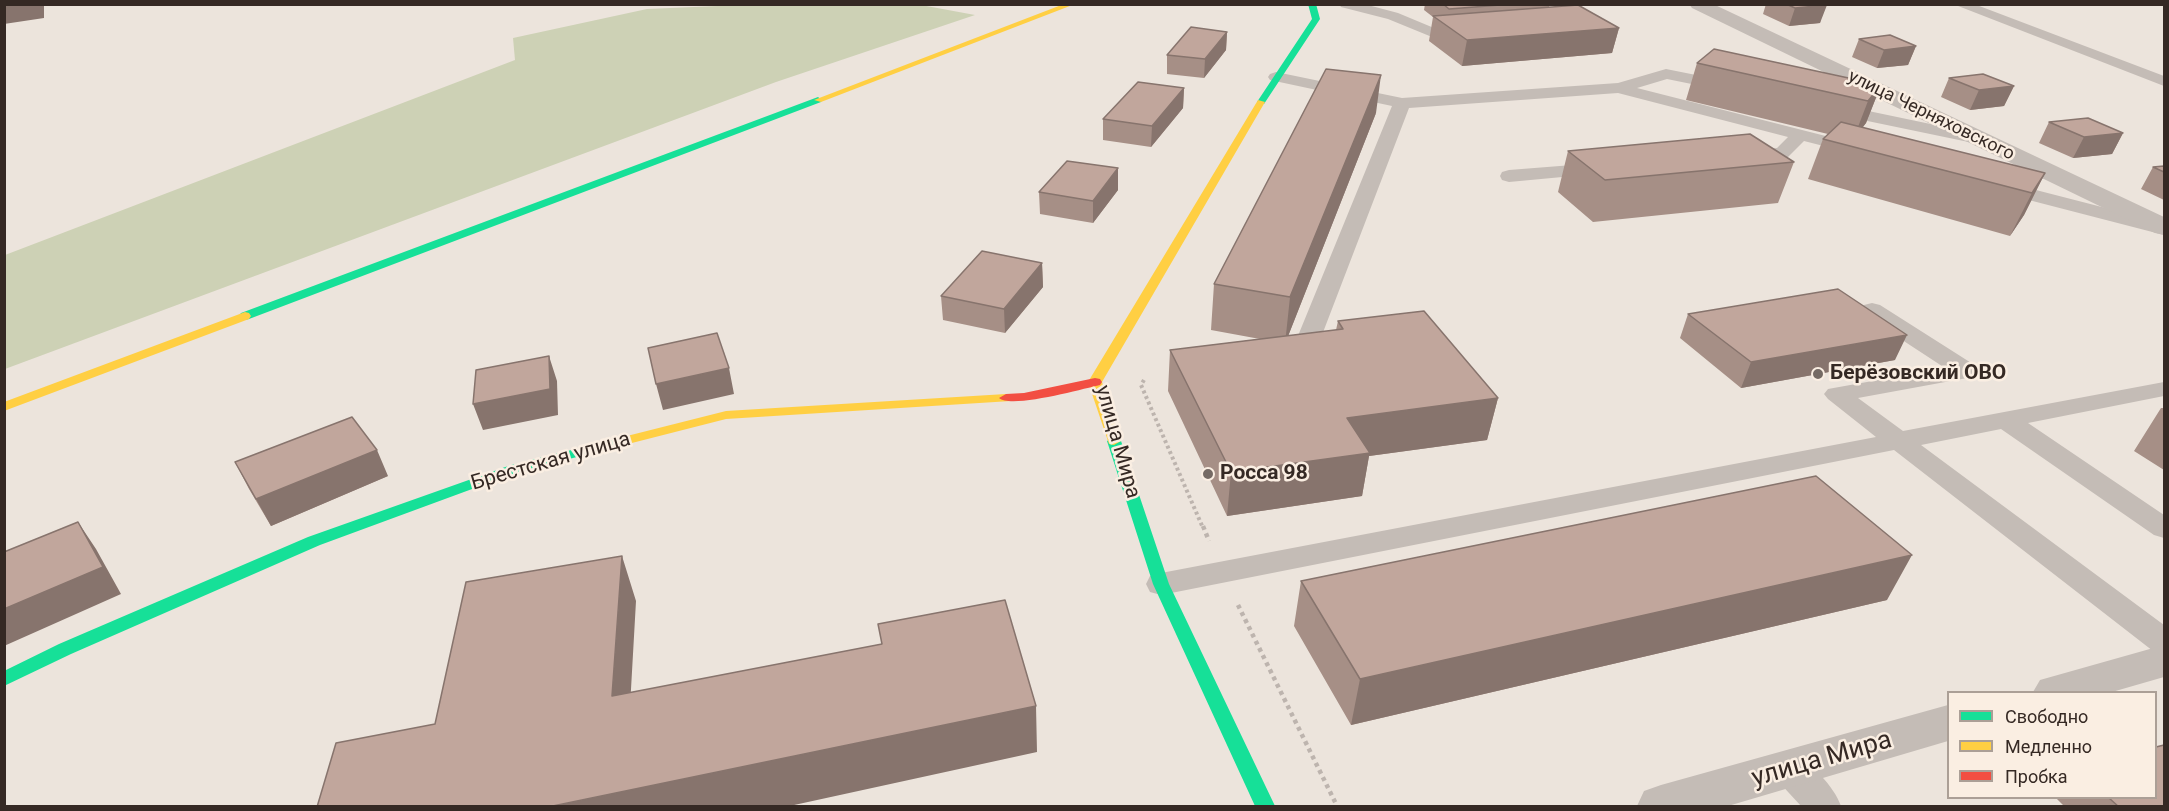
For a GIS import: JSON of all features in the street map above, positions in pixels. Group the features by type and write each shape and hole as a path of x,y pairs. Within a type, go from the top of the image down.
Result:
{"street":[{"path":"4,407 1072,4"},
{"name":"улица Мира","path":"1265,807 1161,584 1095,382 1276,76 1316,19 1312,4"},
{"name":"улица Черняховского","path":"1698,4 2164,228"},
{"name":"Брестская улица","path":"4,679 65,649 314,541 516,468 726,415 1024,397 1095,382"},
{"path":"2062,691 2164,661"},
{"name":"улица Мира","path":"1661,807 1947,723"}],"lane":[{"path":"1346,4 1393,15 1432,33 1479,30"},
{"path":"1960,4 2164,81"},
{"path":"1276,76 1402,103 1618,88 1666,74 1745,90"},
{"path":"1618,88 1867,152"},
{"path":"1305,348 1402,103"},
{"path":"1824,107 1983,140"},
{"path":"1723,158 1782,153 1800,135"},
{"path":"1509,176 1616,167"},
{"path":"1980,181 2164,228"},
{"path":"1872,310 1967,371 1838,394 2164,642"},
{"path":"1161,584 2164,389"},
{"path":"2005,420 2164,528"},
{"path":"1790,769 1823,807"}],"path":[{"path":"1146,375 1141,385 1222,572 1337,807"}],"green space":[{"path":"764,4 921,5 975,15 776,82 5,369 5,255 515,60 513,38 647,9"}],"building":[{"path":"1443,4 1513,4 1449,9"},
{"path":"1786,4 1824,4 1827,5 1795,8"},
{"path":"1578,5 1619,28 1467,40 1433,16"},
{"path":"1191,27 1227,32 1205,59 1167,55"},
{"path":"1890,35 1916,46 1884,50 1859,39"},
{"path":"1714,49 1881,85 1868,101 1697,63"},
{"path":"1326,69 1381,75 1290,297 1214,284"},
{"path":"1983,74 2014,86 1979,90 1949,78"},
{"path":"1138,82 1184,88 1152,126 1103,119"},
{"path":"2088,118 2123,133 2084,137 2049,122"},
{"path":"1841,122 2045,173 2032,193 1823,139"},
{"path":"1750,134 1794,162 1605,180 1568,151"},
{"path":"1067,161 1118,168 1093,201 1039,192"},
{"path":"2164,166 2164,172 2153,167"},
{"path":"982,251 1042,263 1004,309 941,296"},
{"path":"1838,289 1907,335 1751,362 1688,314"},
{"path":"1424,311 1498,398 1347,418 1370,453 1231,472 1170,350 1343,329 1338,321"},
{"path":"717,333 729,368 656,384 648,348"},
{"path":"549,356 550,389 473,404 476,370"},
{"path":"352,417 377,450 256,499 235,462"},
{"path":"1816,476 1912,555 1360,679 1301,581"},
{"path":"78,522 103,567 4,609 4,552"},
{"path":"622,556 612,696 882,644 878,624 1005,600 1036,706 548,807 317,807 336,743 435,724 466,582"},
{"path":"2164,745 2164,807 2119,807 2110,799 2157,799 2157,747"}],"traffic: fast":[{"path":"1261,102 1316,19 1312,4"},
{"path":"245,316 818,100"},
{"path":"4,679 65,649 314,541 516,468 624,441"},
{"path":"1114,441 1161,584 1265,806"}],"traffic: slow":[{"path":"818,100 1072,4"},
{"path":"1114,441 1095,382 1261,102"},
{"path":"4,407 245,316"},
{"path":"624,441 726,415 1006,398"}],"traffic: jam":[{"path":"1006,398 1024,397 1095,382"}],"place":[{"name":"Берёзовский ОВО","path":"1818,374"},
{"name":"Росса 98","path":"1208,474"}]}
